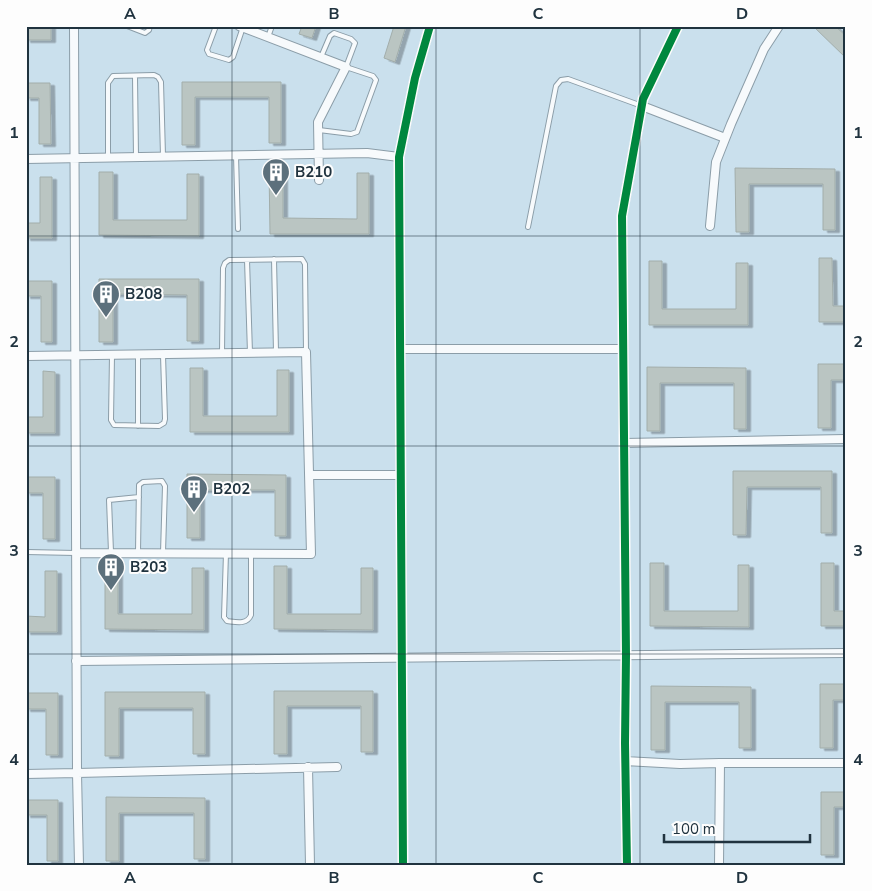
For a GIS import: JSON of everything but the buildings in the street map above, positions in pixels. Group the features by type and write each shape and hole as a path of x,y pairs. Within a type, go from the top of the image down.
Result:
{"street":[{"path":"74,26 78,865"},
{"path":"402,865 399,156 415,78 430,26"},
{"path":"627,865 622,216 643,99 678,26"},
{"path":"710,226 716,162 764,49 779,26"},
{"path":"241,27 346,67 318,122 319,180"},
{"path":"642,106 725,138"},
{"path":"26,159 367,153 399,156"},
{"path":"400,349 623,349"},
{"path":"26,356 306,352 311,554 76,553"},
{"path":"624,443 846,439"},
{"path":"310,475 400,475"},
{"path":"76,661 401,656 846,653"},
{"path":"625,761 680,764 846,764"},
{"path":"719,865 720,763"},
{"path":"26,774 337,767"},
{"path":"308,768 310,865"}],"lane":[{"path":"126,26 145,33 149,30 150,26"},
{"path":"216,26 207,50 210,54 229,60 233,57 241,27"},
{"path":"268,37 272,26"},
{"path":"318,130 351,134 357,132 376,80 373,76 346,67 355,43 351,39 334,33 330,36 321,57"},
{"path":"108,158 108,83 113,76 154,75 161,82 163,156"},
{"path":"135,76 136,157"},
{"path":"528,227 556,86 560,80 568,79 642,106"},
{"path":"236,155 238,229"},
{"path":"274,259 276,352"},
{"path":"222,353 223,268 225,262 229,260 274,259 302,259 305,264 306,352"},
{"path":"247,260 250,353"},
{"path":"138,354 138,426"},
{"path":"112,355 111,420 114,425 159,426 164,423 162,354"},
{"path":"138,553 139,485 143,482 162,481 165,486 163,553"},
{"path":"111,553 109,500 139,497"},
{"path":"26,552 76,553"},
{"path":"226,553 224,617 226,621 246,622 251,615 251,553"}],"cycle path":[{"path":"403,865 399,157 415,78 430,26"},
{"path":"627,865 622,216 643,99 678,26"}],"place":[{"name":"B210","path":"276,196"},
{"name":"B208","path":"106,318"},
{"name":"B202","path":"194,513"},
{"name":"B203","path":"111,591"}]}
